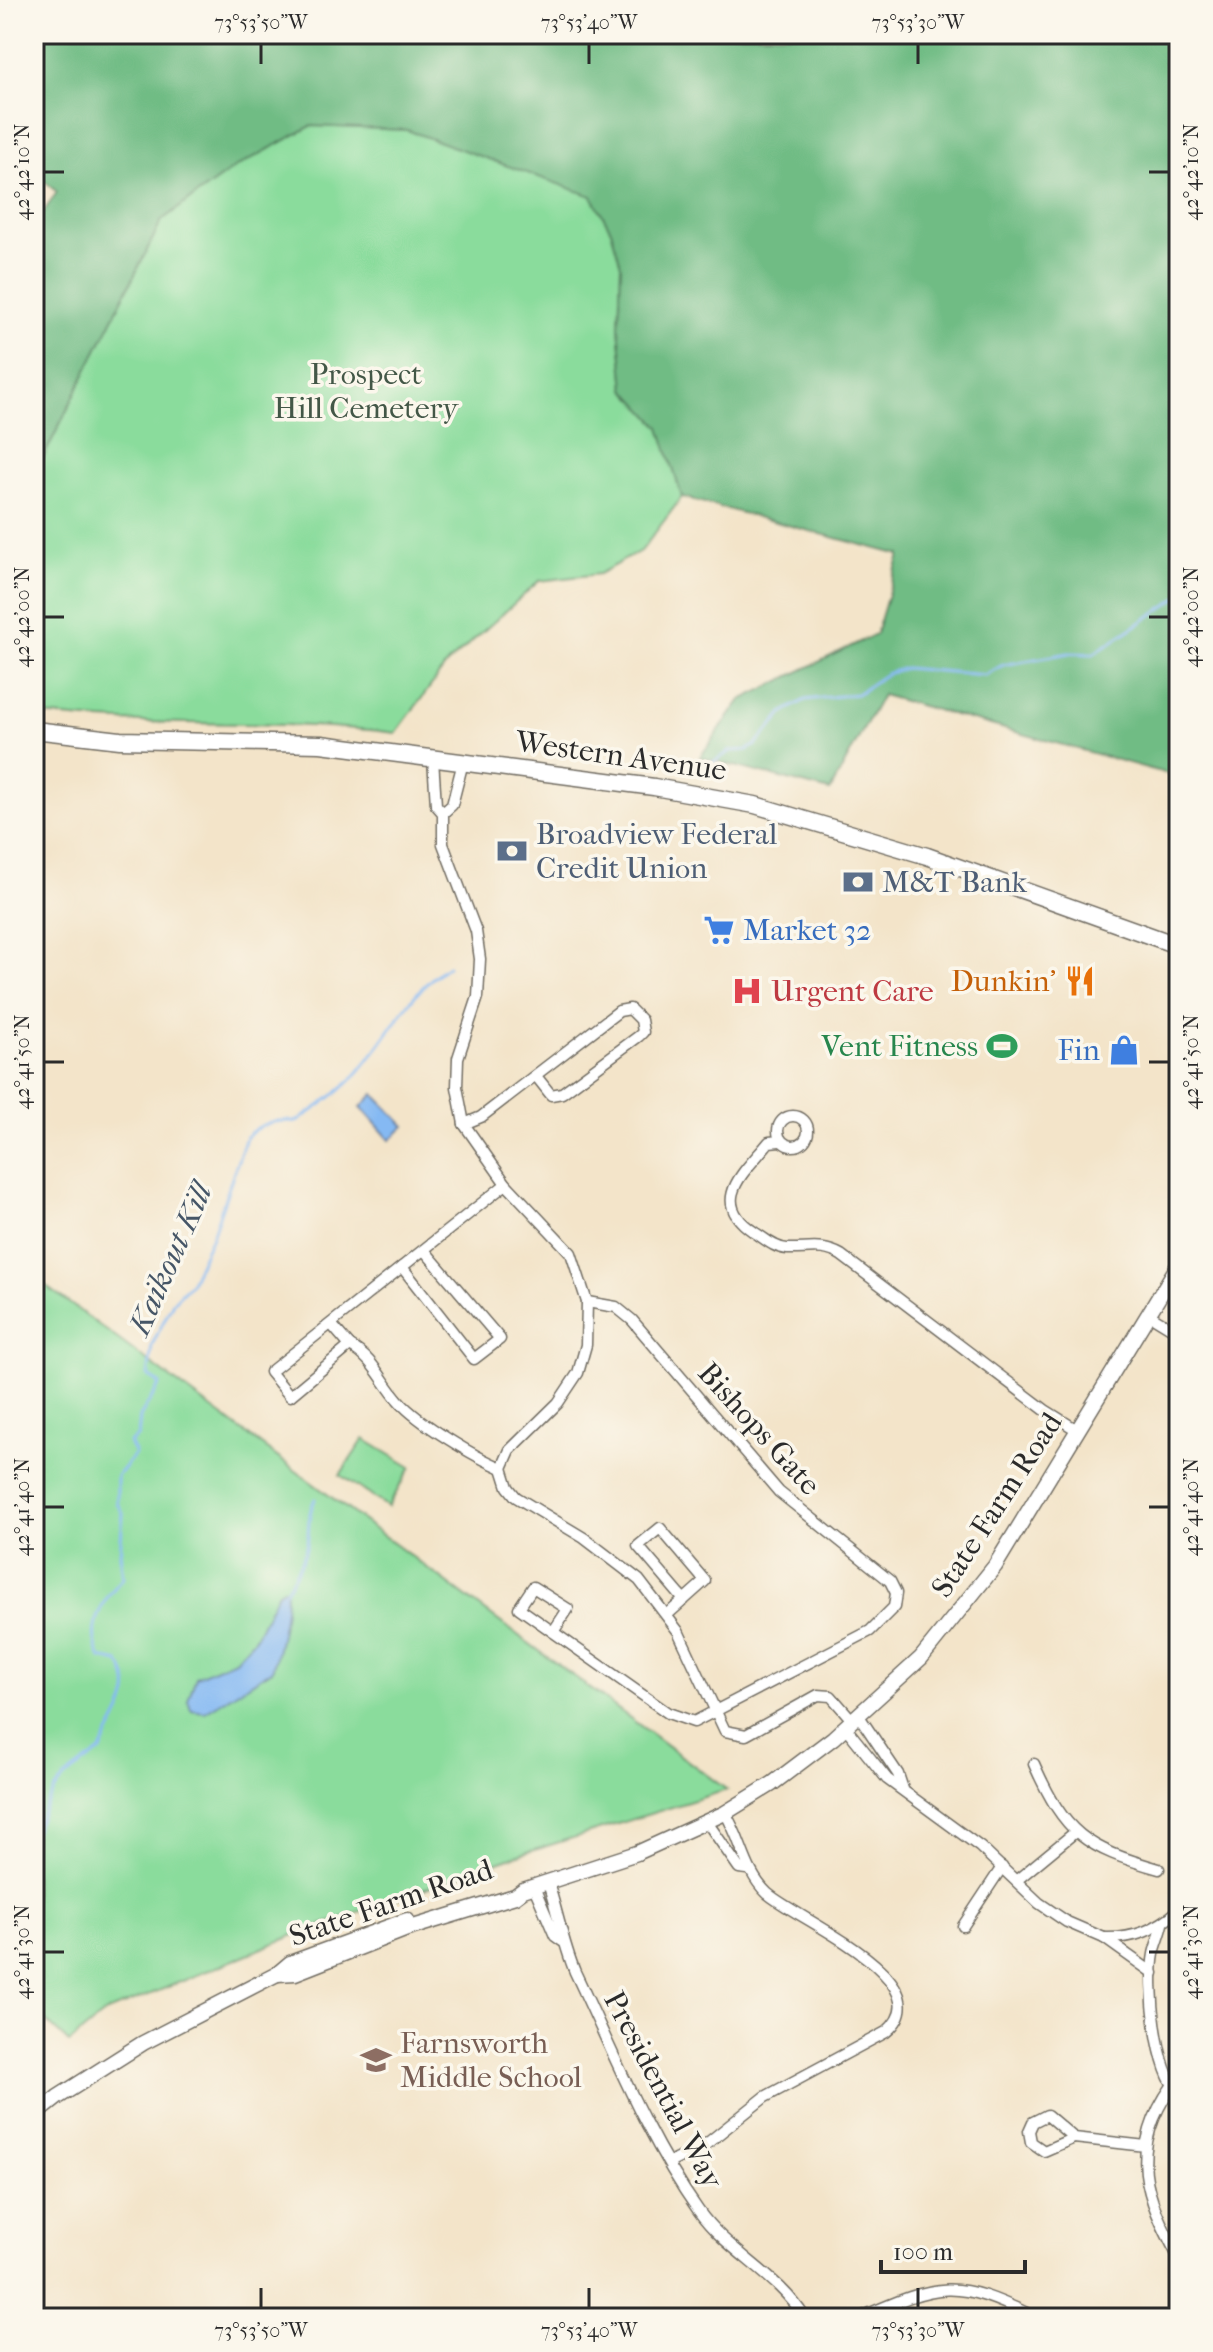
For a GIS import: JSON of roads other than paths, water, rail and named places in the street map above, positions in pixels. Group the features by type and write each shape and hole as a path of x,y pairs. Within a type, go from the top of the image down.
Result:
{"main road":[{"name":"Western Avenue","path":"34,730 120,740 321,744 693,793 778,810 927,856 1179,946"},
{"name":"State Farm Road","path":"34,2116 58,2097 143,2043 277,1974 290,1963 398,1922 509,1888 535,1887 637,1853 725,1813 772,1784 853,1721 921,1658 985,1581 1179,1264"}],"street":[{"path":"433,759 436,805 443,813 443,844 476,931 480,959 478,997 458,1058 457,1087 464,1124 506,1184 571,1253 587,1302 586,1345 573,1383 558,1403 510,1450 502,1468 508,1487 516,1497 617,1561 668,1614 725,1731 746,1735 773,1722 810,1697 824,1695 837,1701 898,1774 904,1790"},
{"path":"443,813 452,805 463,762"},
{"path":"464,1124 481,1117 619,1011 630,1009 641,1020 643,1032 639,1036 562,1093 551,1095 536,1076"},
{"path":"780,1141 769,1142 733,1189 730,1206 737,1219 780,1247 819,1246 841,1255 1035,1403 1077,1430"},
{"path":"350,1346 290,1396 270,1372 506,1184"},
{"path":"402,1267 474,1359 500,1339 424,1250"},
{"name":"Bishops Gate","path":"587,1302 616,1307 632,1320 779,1492 890,1581 896,1593 894,1607 870,1631 715,1713"},
{"path":"1148,1314 1179,1333"},
{"path":"331,1324 350,1346 364,1353 401,1404 475,1456 502,1468"},
{"path":"668,1614 684,1600 705,1581 660,1528 638,1546 684,1600"},
{"path":"553,1632 568,1609 533,1587 519,1608 553,1632 677,1718 694,1722 715,1713"},
{"path":"853,1721 868,1759 904,1790 1002,1867 1039,1903 1067,1922 1104,1938 1153,1973"},
{"path":"1034,1764 1056,1810 1074,1833 1129,1860 1159,1869"},
{"path":"725,1813 748,1861 747,1869"},
{"path":"669,2163 705,2145 765,2097 886,2032 897,2018 896,1989 885,1972 767,1894 747,1869 739,1868 707,1822"},
{"path":"1017,1880 1074,1833"},
{"path":"963,1926 1002,1867"},
{"name":"Presidential Way","path":"535,1887 563,1931 562,1941 669,2163 710,2224 773,2281 805,2318"},
{"path":"1104,1938 1137,1936 1163,1924 1179,1910"},
{"path":"1163,1924 1154,1953 1153,1973 1161,2059 1176,2090 1157,2112 1146,2146 1144,2174 1153,2210 1179,2258"},
{"path":"1074,2138 1146,2146"},
{"path":"859,2318 917,2293 943,2287 982,2294 1037,2318"}],"water":[{"path":"374,1094 405,1126 390,1140 361,1107"},
{"path":"285,1588 284,1617 272,1670 205,1712 191,1710 188,1700 196,1677 235,1660 255,1638 278,1592"}],"waterway":[{"name":"Kaikout Kill","path":"704,768 731,751 747,750 756,745 784,712 805,700 857,694 886,674 905,668 985,675 1003,665 1069,653 1093,654 1179,597"},
{"name":"Kaikout Kill","path":"34,1832 53,1792 75,1770 101,1751 123,1708 127,1686 125,1674 119,1662 101,1658 94,1636 98,1615 123,1578 120,1554 123,1513 117,1503 117,1476 135,1454 129,1443 138,1436 140,1417 160,1384 148,1376 152,1345 173,1302 190,1284 212,1236 246,1137 270,1123 296,1122 351,1080 407,1005 448,966"},
{"path":"284,1592 305,1552 315,1499"}],"place":[{"name":"Broadview Federal Credit Union","path":"512,851"},
{"name":"M&T Bank","path":"858,882"},
{"name":"Market 32","path":"719,930"},
{"name":"Dunkin'","path":"1080,981"},
{"name":"Urgent Care","path":"747,991"},
{"name":"Vent Fitness","path":"1002,1046"},
{"name":"Fin","path":"1124,1050"},
{"name":"Farnsworth Middle School","path":"376,2060"}],"park label":[{"name":"Prospect Hill Cemetery","path":"366,391"}]}
